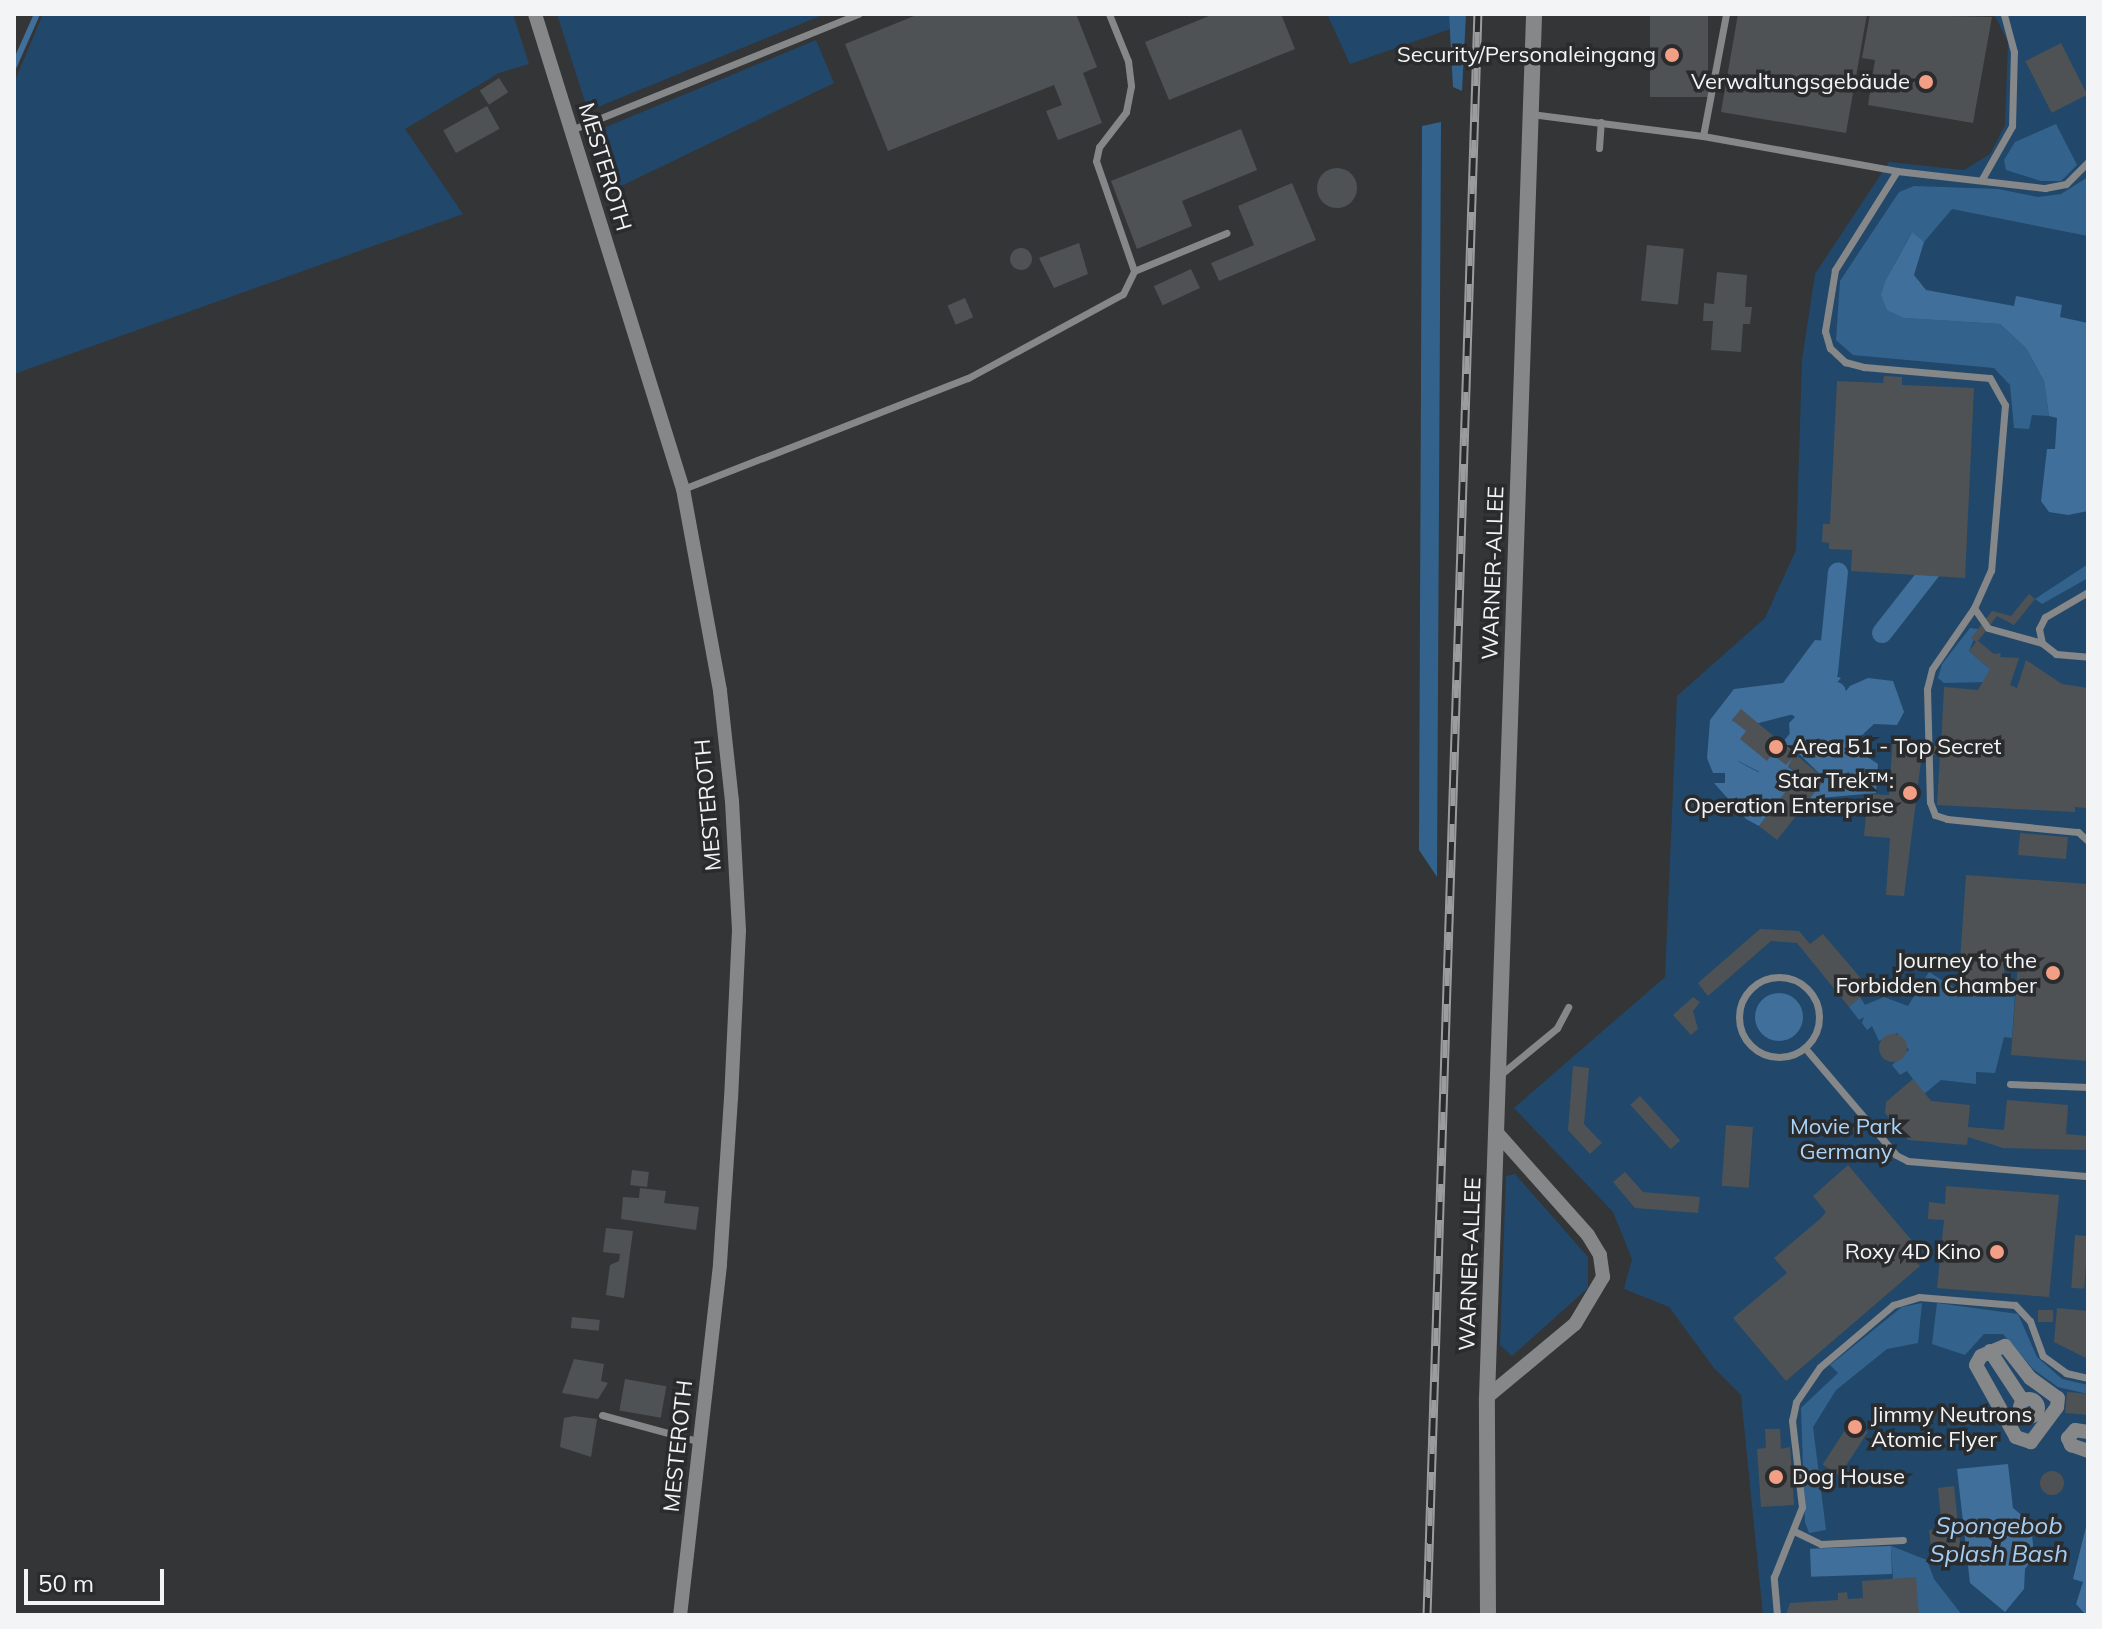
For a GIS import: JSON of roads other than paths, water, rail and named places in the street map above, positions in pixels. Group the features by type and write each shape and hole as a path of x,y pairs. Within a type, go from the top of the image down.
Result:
{"street":[{"name":"MESTEROTH","path":"535,14 683,489 720,691 739,930 720,1265 680,1615"},
{"name":"WARNER-ALLEE","path":"1488,1615 1487,1397 1534,14"},
{"path":"1487,1397 1575,1324 1603,1277 1600,1255 1588,1235 1497,1133"},
{"path":"2010,1429 2033,1411 2058,1403 2043,1387 2022,1368 2010,1348 1990,1351 1977,1360 1986,1386 2010,1429 2019,1440 2031,1442 2033,1411 2043,1387"},
{"path":"1990,1351 2005,1377 2033,1411"},
{"path":"1986,1386 2022,1368"},
{"path":"2088,1432 2075,1430 2068,1438 2071,1445 2088,1451"}],"lane":[{"path":"571,130 858,14"},
{"path":"1109,14 1128,61 1131,86 1126,112 1099,147 1096,161 1134,271"},
{"path":"1703,136 1726,14"},
{"path":"1982,179 2012,126 2014,52 2004,14"},
{"path":"1531,114 1703,136 1897,171 2045,188 2066,184 2088,162"},
{"path":"1599,148 1601,122"},
{"path":"1897,171 1835,270 1825,331 1830,348 1845,362 1973,373 1990,378 2001,391 2005,424 1991,570 1974,608 1932,669 1927,689 1930,802 1935,815 2078,832 2088,841"},
{"path":"683,489 968,378 1123,294 1134,271 1226,233"},
{"path":"2042,643 2039,629 2045,617 2088,592"},
{"path":"1974,608 1988,628 2042,643 2056,654 2088,657"},
{"path":"1771,978 1785,978 1808,990 1819,1013 1814,1038 1805,1048 1794,1055 1768,1056 1748,1042 1739,1015 1749,991 1771,978"},
{"path":"1499,1076 1539,1045 1568,1007"},
{"path":"1805,1048 1896,1155 1908,1161 2088,1176"},
{"path":"2010,1084 2088,1087"},
{"path":"1777,1615 1774,1577 1802,1507 1792,1421 1802,1386 1893,1305 1919,1297 2015,1305 2030,1321 2043,1356 2066,1373 2088,1378"},
{"path":"602,1415 701,1442"},
{"path":"1794,1531 1821,1544 1903,1540"}],"water":[{"path":"1912,232 1924,242 1914,275 1926,290 2014,306 2016,296 2062,305 2060,317 2088,323 2088,511 2068,515 2049,512 2041,501 2047,449 2055,449 2057,418 2049,416 2044,381 2026,348 2000,324 1904,318 1887,310 1881,295 1885,282"},
{"path":"1815,640 1830,641 1826,665 1815,684 1780,705 1767,701 1741,709 1732,720 1730,746 1739,762 1758,772 1784,764 1808,781 1799,792 1791,785 1759,826 1746,819 1714,783 1725,783 1725,773 1713,773 1707,758 1710,720 1734,689 1783,683"},
{"path":"1833,675 1841,678 1790,737 1789,723 1795,717 1788,712 1811,700"},
{"path":"1868,678 1893,681 1904,712 1897,725 1874,724 1859,738 1860,752 1878,764 1876,793 1809,799 1825,779 1797,752 1850,686"},
{"path":"1779,993 1796,1000 1803,1017 1796,1034 1779,1041 1762,1034 1755,1017 1762,1000"},
{"name":"Spongebob Splash Bash","path":"2008,1464 2013,1508 2031,1523 2034,1556 2025,1569 2024,1589 2005,1612 1970,1583 1957,1469"},
{"path":"2088,1519 2086,1615 2076,1604 2083,1582 2073,1579"},
{"path":"1891,1546 1892,1574 1811,1577 1810,1549"}],"waterway":[{"path":"14,66 37,14"},
{"path":"1882,633 1932,569"},
{"path":"1836,692 1783,758 1766,764 1741,751 1738,732 1746,716 1800,702 1828,672 1838,572"}],"railway":[{"path":"1427,1615 1478,14"}],"place":[{"name":"Security/Personaleingang","path":"1672,55"},
{"name":"Verwaltungsgebäude","path":"1926,82"},
{"name":"Area 51 - Top Secret","path":"1776,747"},
{"name":"Star Trek™: Operation Enterprise","path":"1910,793"},
{"name":"Journey to the Forbidden Chamber","path":"2053,973"},
{"name":"Roxy 4D Kino","path":"1997,1252"},
{"name":"Jimmy Neutrons Atomic Flyer","path":"1855,1427"},
{"name":"Dog House","path":"1776,1477"}],"park label":[{"name":"Movie Park Germany","path":"1846,1138"}]}
